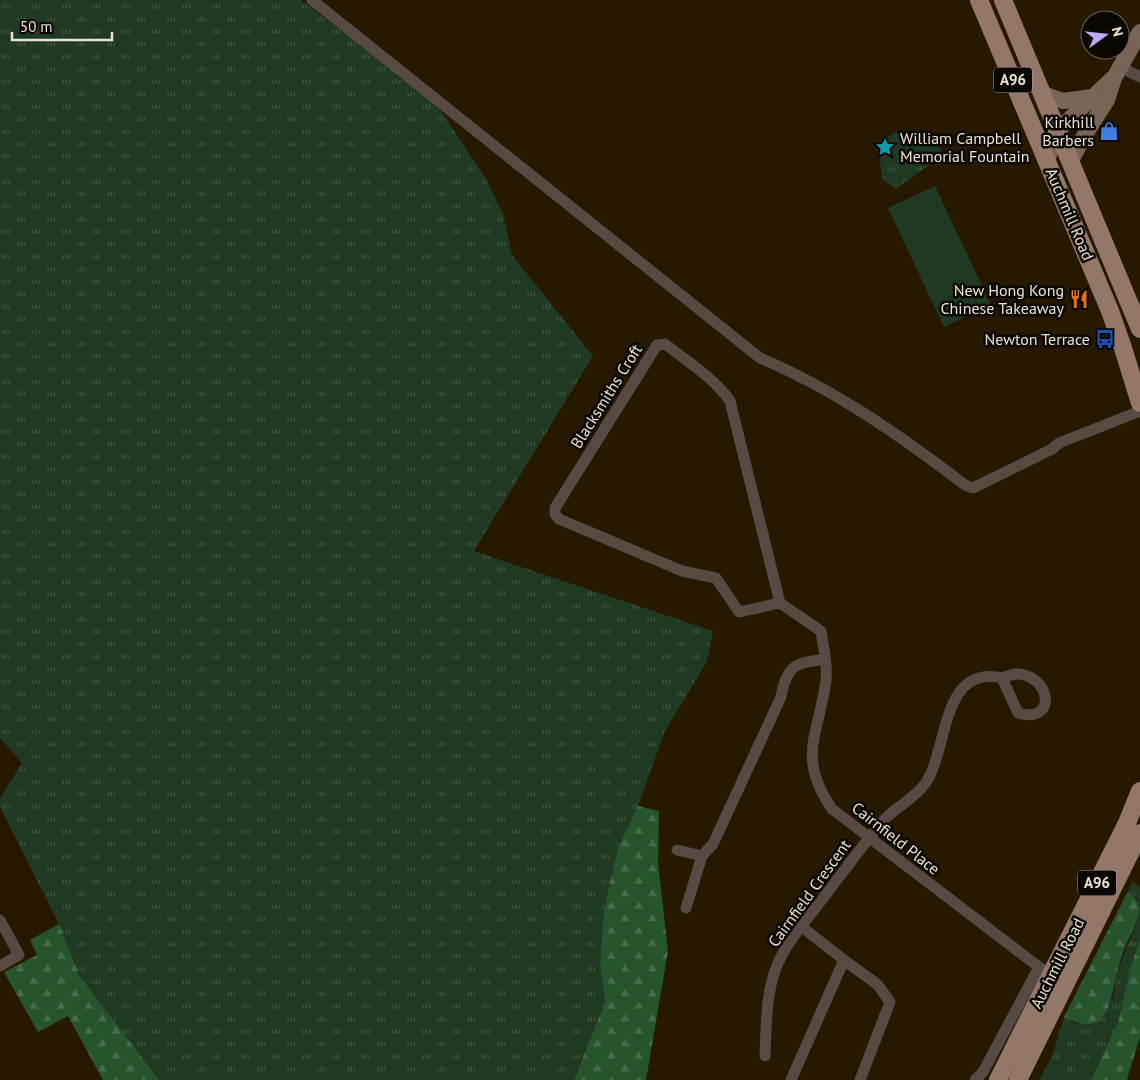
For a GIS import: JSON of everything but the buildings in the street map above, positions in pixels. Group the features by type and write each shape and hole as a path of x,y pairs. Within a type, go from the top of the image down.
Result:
{"main road":[{"name":"Auchmill Road","path":"979,0 1124,348 1140,404"},
{"name":"Auchmill Road","path":"1003,0 1140,329"},
{"name":"Auchmill Road","path":"998,1080 1046,970 1140,791"},
{"name":"Auchmill Road","path":"1018,1080 1068,983 1140,833"}],"street":[{"path":"312,0 760,358 836,396 904,440 968,487 973,488 1007,472 1052,449 1059,443 1140,411"},
{"path":"1071,160 1107,100 1117,72 1140,32"},
{"path":"1047,160 1058,130 1117,72"},
{"path":"1117,72 1140,77"},
{"path":"1043,94 1063,101 1092,97"},
{"name":"Blacksmiths Croft","path":"661,343 665,344 703,373 724,392 730,401 780,603 739,612 716,578 682,571 559,519 555,514 555,508 657,345 661,343"},
{"name":"Cairnfield Place","path":"780,603 821,631 826,680 812,752 813,769 819,789 832,809 1046,970 1068,983"},
{"path":"686,908 702,856 713,844 781,696 783,684 789,671 798,664 808,661 825,660"},
{"name":"Cairnfield Crescent","path":"765,1056 769,997 779,961 802,927 869,838 896,808 922,788 932,774 956,695 970,682 980,677 1002,678"},
{"path":"677,850 702,856"},
{"path":"0,920 19,955 0,966"},
{"path":"802,927 878,985 890,1002 860,1080"},
{"path":"791,1080 844,960"},
{"name":"Auchmill Road","path":"975,1080 983,1072 1046,970"}],"green space":[{"path":"0,0 301,0 435,102 485,177 503,214 512,255 593,356 474,551 713,631 707,662 665,731 638,806 618,847 604,910 600,963 605,1002 574,1080 159,1080 79,975 59,924 0,807 0,798 22,763 0,738"},
{"path":"896,132 935,139 943,155 896,189 882,179 878,142"},
{"path":"935,186 991,305 944,327 888,208"},
{"path":"638,806 659,811 658,864 668,951 646,1080 574,1080 605,1002 600,963 604,910 618,847"},
{"path":"1133,881 1140,888 1140,939 1129,973 1119,1019 1091,1080 1039,1080 1052,1056 1064,1017 1077,1024 1113,998 1117,973 1139,915 1137,899 1128,891"},
{"path":"1128,891 1137,902 1139,915 1126,944 1112,997 1104,1016 1090,1024 1079,1023 1064,1017"},
{"path":"59,924 79,975 159,1080 103,1080 68,1016 38,1032 4,972 37,955 30,940"},
{"path":"1140,939 1140,1037 1127,1080 1091,1080 1119,1019 1129,973"}],"place":[{"name":"Kirkhill Barbers","path":"1109,131"},
{"name":"William Campbell Memorial Fountain","path":"885,147"},
{"name":"New Hong Kong Chinese Takeaway","path":"1079,299"},
{"name":"Newton Terrace","path":"1105,339"}]}
